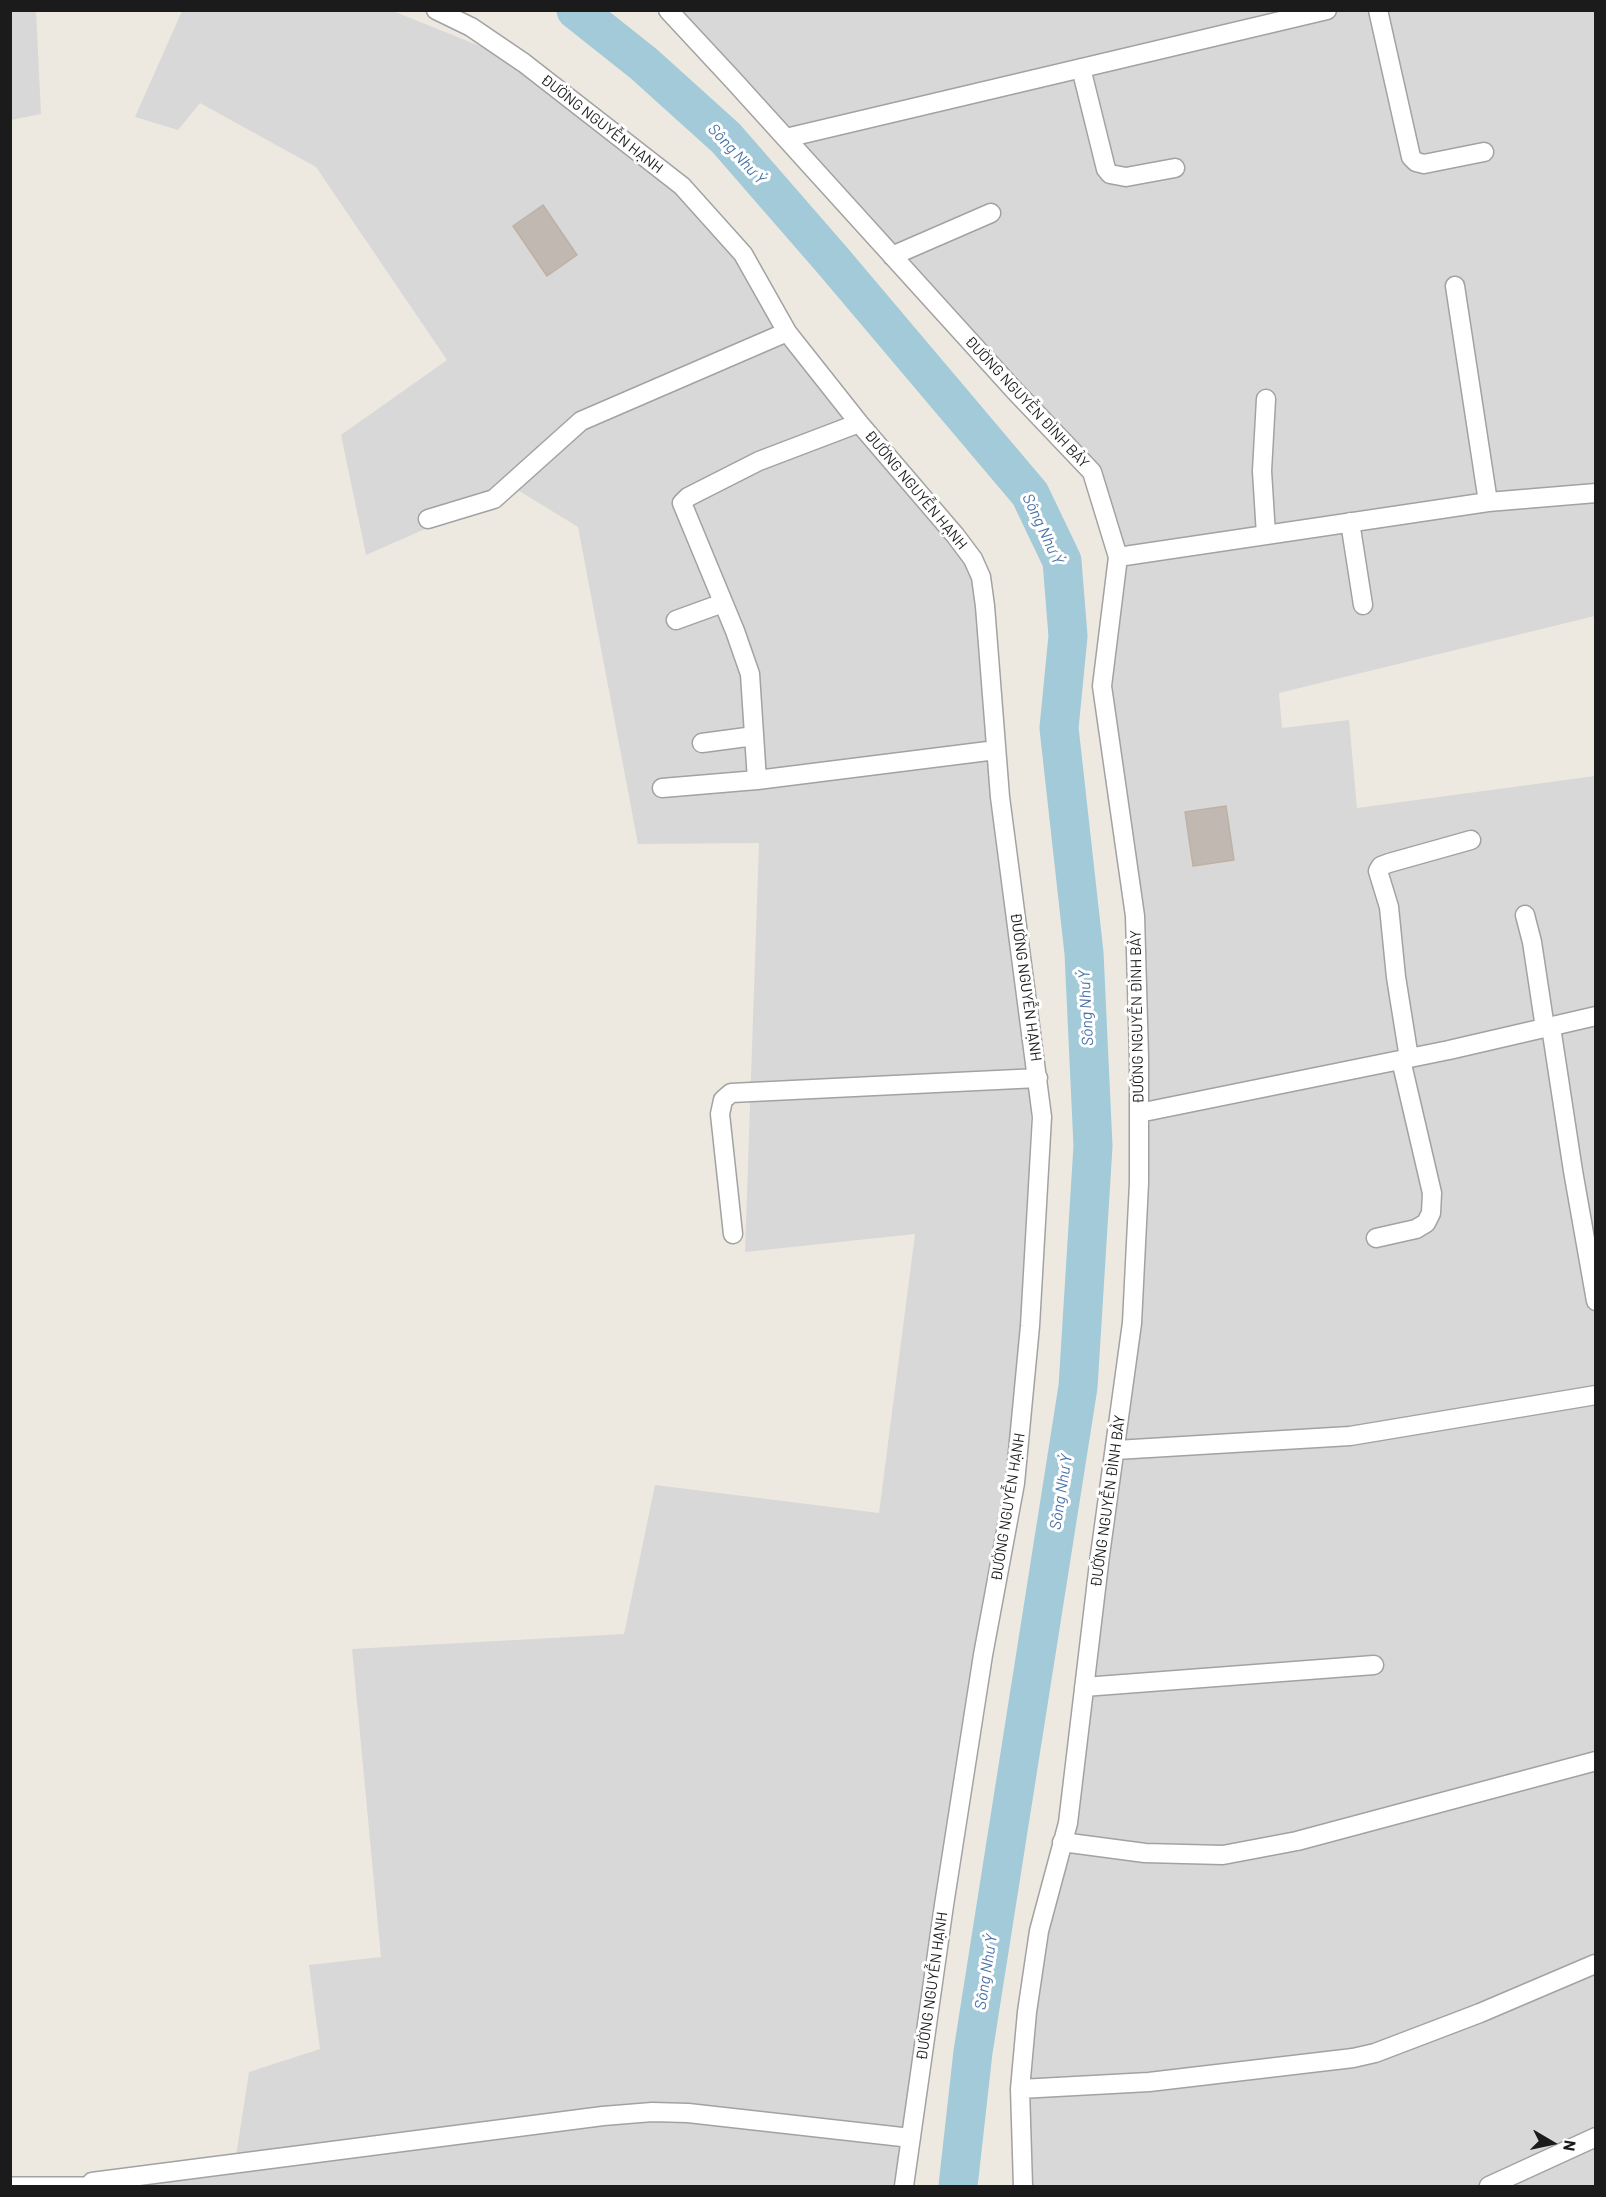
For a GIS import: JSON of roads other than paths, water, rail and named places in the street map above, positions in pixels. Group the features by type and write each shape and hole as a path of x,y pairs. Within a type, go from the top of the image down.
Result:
{"street":[{"name":"ĐƯỜNG NGUYỄN HẠNH","path":"436,10 471,27 524,63 682,186 743,254 787,332 859,423 955,535 972,559 981,577 1000,797 1042,1118 1030,1326 1015,1483 983,1655 944,1905 904,2187"},
{"name":"ĐƯỜNG NGUYỄN ĐÌNH BẢY","path":"668,10 1014,390 1092,472 1118,557 1102,686 1135,916 1139,1183 1132,1323 1068,1822 1039,1931 1027,2012 1020,2089 1023,2187"},
{"path":"786,138 1327,10"},
{"path":"1378,10 1411,157 1416,162 1424,164 1484,152"},
{"path":"1081,68 1108,172 1114,177 1126,177 1175,168"},
{"path":"892,256 991,213"},
{"path":"1455,286 1488,502"},
{"path":"428,519 494,499 581,421 787,332"},
{"path":"1266,399 1262,471 1266,535"},
{"path":"757,780 750,674 682,503 688,497 759,461 859,423"},
{"path":"1118,557 1488,502 1596,493"},
{"path":"1350,522 1363,605"},
{"path":"676,620 723,603"},
{"path":"702,743 754,736"},
{"path":"662,788 757,780 996,750"},
{"path":"1376,1238 1416,1229 1426,1223 1431,1214 1432,1193 1405,1059 1389,907 1378,871 1381,866 1389,862 1471,840"},
{"path":"1525,915 1548,1027 1596,1301"},
{"path":"1139,1113 1405,1059 1596,1016"},
{"path":"733,1234 720,1114 723,1100 731,1093 1038,1078"},
{"path":"1116,1450 1350,1436 1596,1395"},
{"path":"1084,1687 1374,1665"},
{"path":"1062,1842 1145,1853 1223,1855 1297,1841 1596,1761"},
{"path":"1020,2089 1149,2082 1353,2058 1375,2053 1480,2013 1595,1964"},
{"path":"92,2184 603,2116 652,2112 688,2113 911,2138"},
{"path":"1489,2187 1596,2137"}],"lane":[{"path":"10,2182 92,2184"}],"waterway":[{"name":"Sông Như Ý","path":"576,10 644,64 726,138 1030,494 1062,561 1068,636 1059,728 1084,953 1093,1146 1078,1387 973,2052 958,2186"}]}
